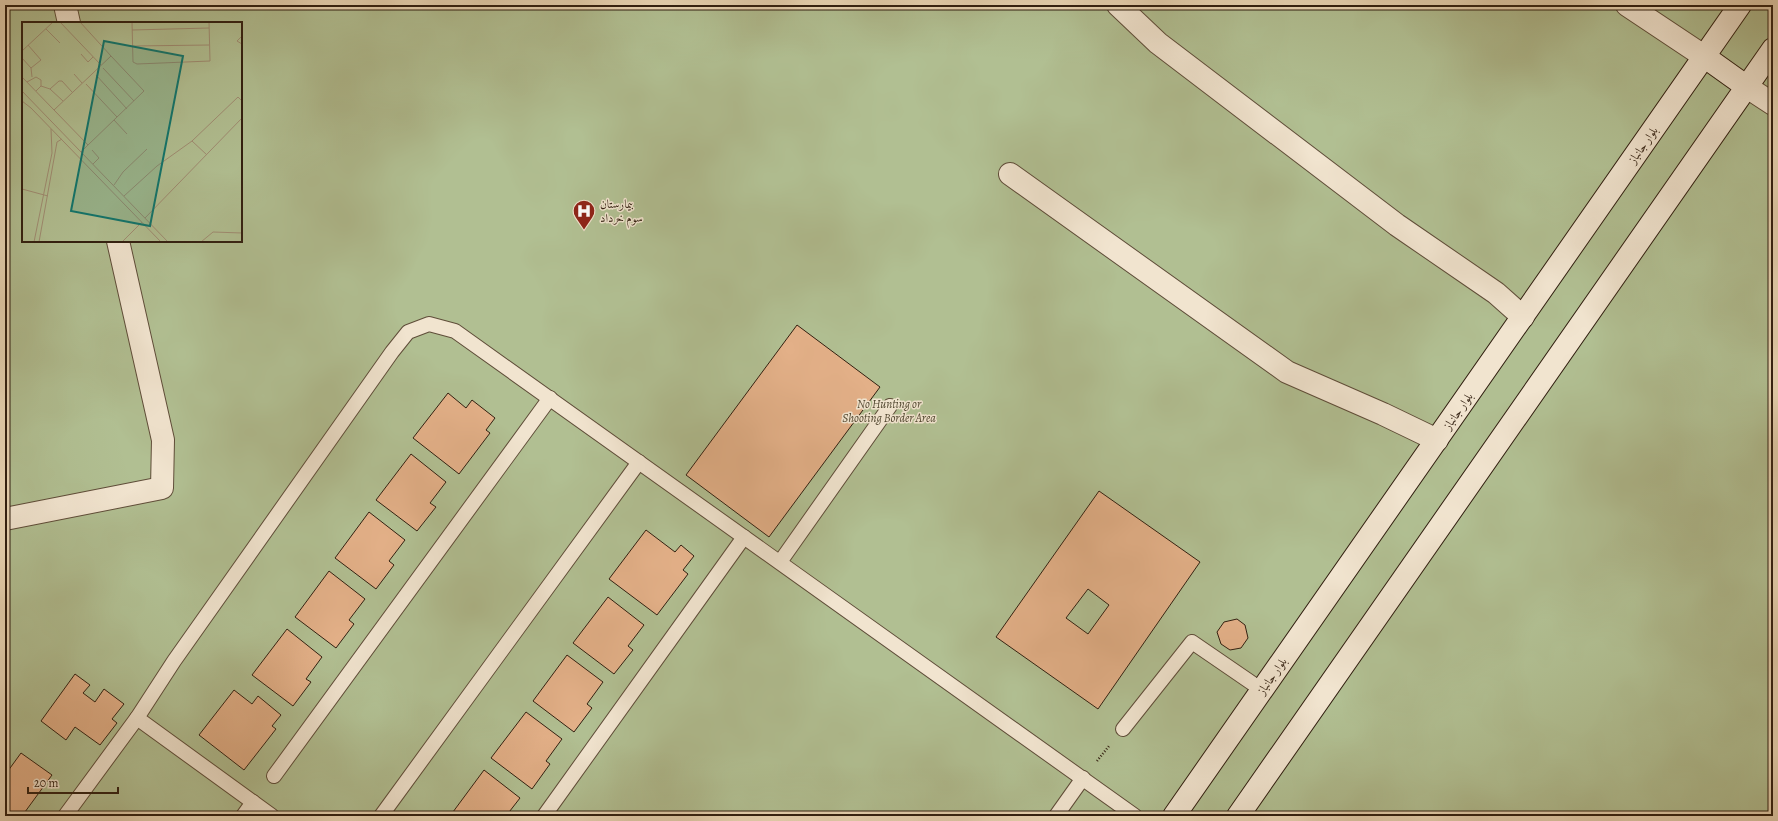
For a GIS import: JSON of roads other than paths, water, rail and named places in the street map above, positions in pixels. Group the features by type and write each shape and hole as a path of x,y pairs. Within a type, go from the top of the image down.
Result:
{"main road":[{"path":"65,5 69,22"},
{"path":"1118,5 1158,43 1397,226 1496,293 1523,317"},
{"path":"1627,5 1773,104"},
{"name":"بلوار جانباز","path":"1174,816 1740,5"},
{"path":"1238,816 1773,49"},
{"path":"1010,174 1287,372 1383,414 1437,440"},
{"path":"5,519 162,488 163,440 118,242"}],"lane":[{"path":"65,816 136,718 174,661 388,358 408,332 429,324 456,331 1135,816"},
{"path":"274,776 550,398"},
{"path":"780,562 890,406"},
{"path":"381,816 639,462"},
{"path":"544,816 744,537"},
{"path":"1123,729 1192,642 1262,690"},
{"path":"136,718 272,816"},
{"path":"1056,816 1083,778"},
{"path":"243,816 253,802"}],"place":[{"name":"بیمارستان سوم خرداد","path":"584,230"}],"park label":[{"name":"No Hunting or Shooting Border Area","path":"889,411"}]}
